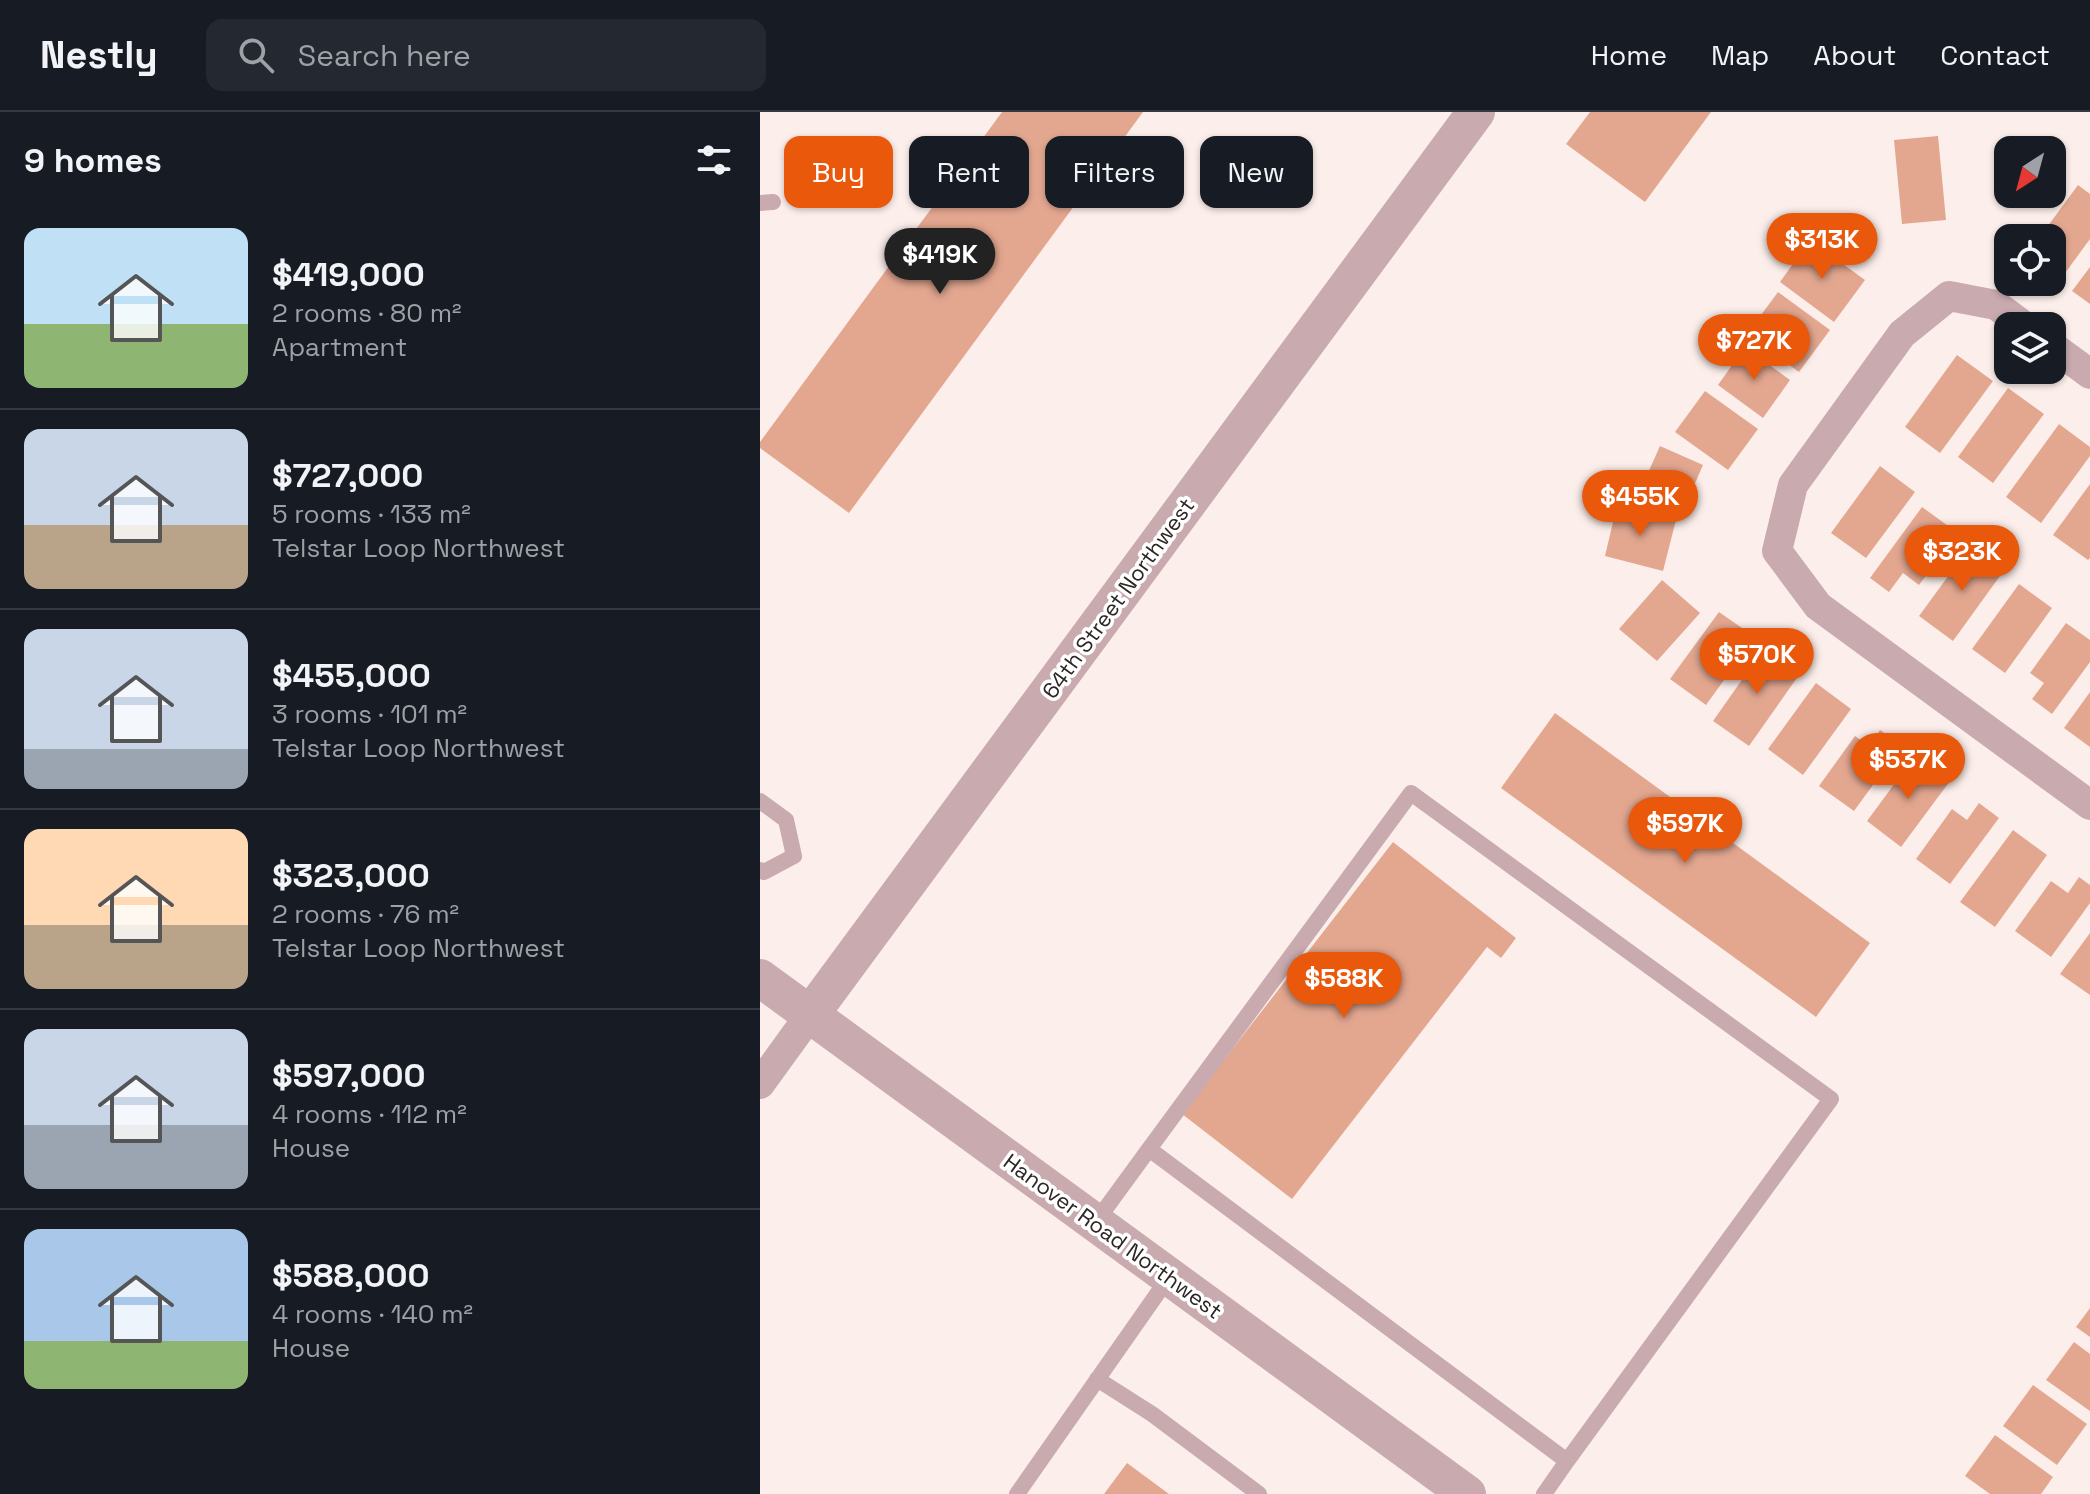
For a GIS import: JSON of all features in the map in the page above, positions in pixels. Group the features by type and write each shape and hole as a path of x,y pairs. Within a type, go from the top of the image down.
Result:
{"street":[{"name":"64th Street Northwest","path":"760,1084 1476,112"},
{"path":"2005,312 1996,305 1949,296 1902,334 1793,485 1777,551 1818,606 2090,805"},
{"path":"2066,356 2090,374"},
{"name":"Hanover Road Northwest","path":"760,978 1467,1494"}],"lane":[{"path":"1095,1223 1411,793 1831,1099 1544,1494"},
{"path":"760,801 786,820 794,856 764,872 760,870"},
{"path":"1149,1149 1567,1461"},
{"path":"1017,1494 1169,1277"},
{"path":"1097,1379 1152,1414 1259,1494"}],"building":[{"path":"1002,112 1143,112 1125,136 1045,136 1045,208 1073,208 849,513 760,448 760,442 932,208 1029,208 1029,136 984,136"},
{"path":"1590,112 1711,112 1645,202 1566,144"},
{"path":"1938,136 1946,220 1902,224 1894,140"},
{"path":"2078,185 2090,194 2090,239 2066,272 2066,224 2049,224 2061,208 2066,208 2066,201"},
{"path":"1810,240 1865,280 1834,322 1780,282"},
{"path":"2090,267 2090,304 2072,291"},
{"path":"1778,292 1830,330 1799,372 1747,334"},
{"path":"1745,347 1790,380 1763,418 1718,385"},
{"path":"1957,355 1993,381 1940,453 1905,427"},
{"path":"2008,388 2044,414 1993,483 1958,457"},
{"path":"1705,391 1758,429 1728,470 1675,432"},
{"path":"2059,424 2090,447 2090,456 2041,523 2006,497"},
{"path":"1660,446 1703,465 1682,513 1639,493"},
{"path":"1880,466 1915,492 1866,558 1831,533"},
{"path":"2090,484 2090,558 2088,560 2053,535"},
{"path":"1617,505 1676,520 1663,571 1605,556"},
{"path":"1922,507 1958,533 1919,585 1903,573 1889,592 1870,578"},
{"path":"1971,545 2005,569 1953,641 1919,616"},
{"path":"1662,580 1700,613 1657,661 1619,629"},
{"path":"2019,584 2052,608 2005,673 1972,649"},
{"path":"1719,612 1742,628 1732,642 1745,651 1706,705 1670,679"},
{"path":"2066,623 2090,640 2090,662 2052,714 2032,699 2044,683 2030,673"},
{"path":"1765,647 1801,672 1749,746 1713,721"},
{"path":"1816,683 1851,709 1803,775 1768,749"},
{"path":"2090,692 2090,747 2064,728"},
{"path":"1555,713 1870,943 1816,1017 1501,788"},
{"path":"1880,730 1902,745 1854,811 1819,786 1855,736 1869,746"},
{"path":"1915,756 1950,781 1901,847 1867,821"},
{"path":"1979,803 1999,818 1950,884 1916,859 1952,809 1967,820"},
{"path":"2013,830 2047,855 1995,927 1960,902"},
{"path":"1393,842 1516,938 1501,958 1487,947 1292,1199 1182,1114"},
{"path":"2079,877 2090,885 2090,903 2051,957 2015,931 2051,881 2068,893"},
{"path":"2090,933 2090,995 2060,974"},
{"path":"2090,1308 2090,1337 2076,1327"},
{"path":"2074,1342 2090,1354 2090,1411 2046,1380"},
{"path":"2033,1385 2087,1424 2057,1465 2003,1426"},
{"path":"1995,1435 2053,1477 2041,1494 1990,1494 1965,1476"},
{"path":"1127,1463 1169,1494 1104,1494"}]}
